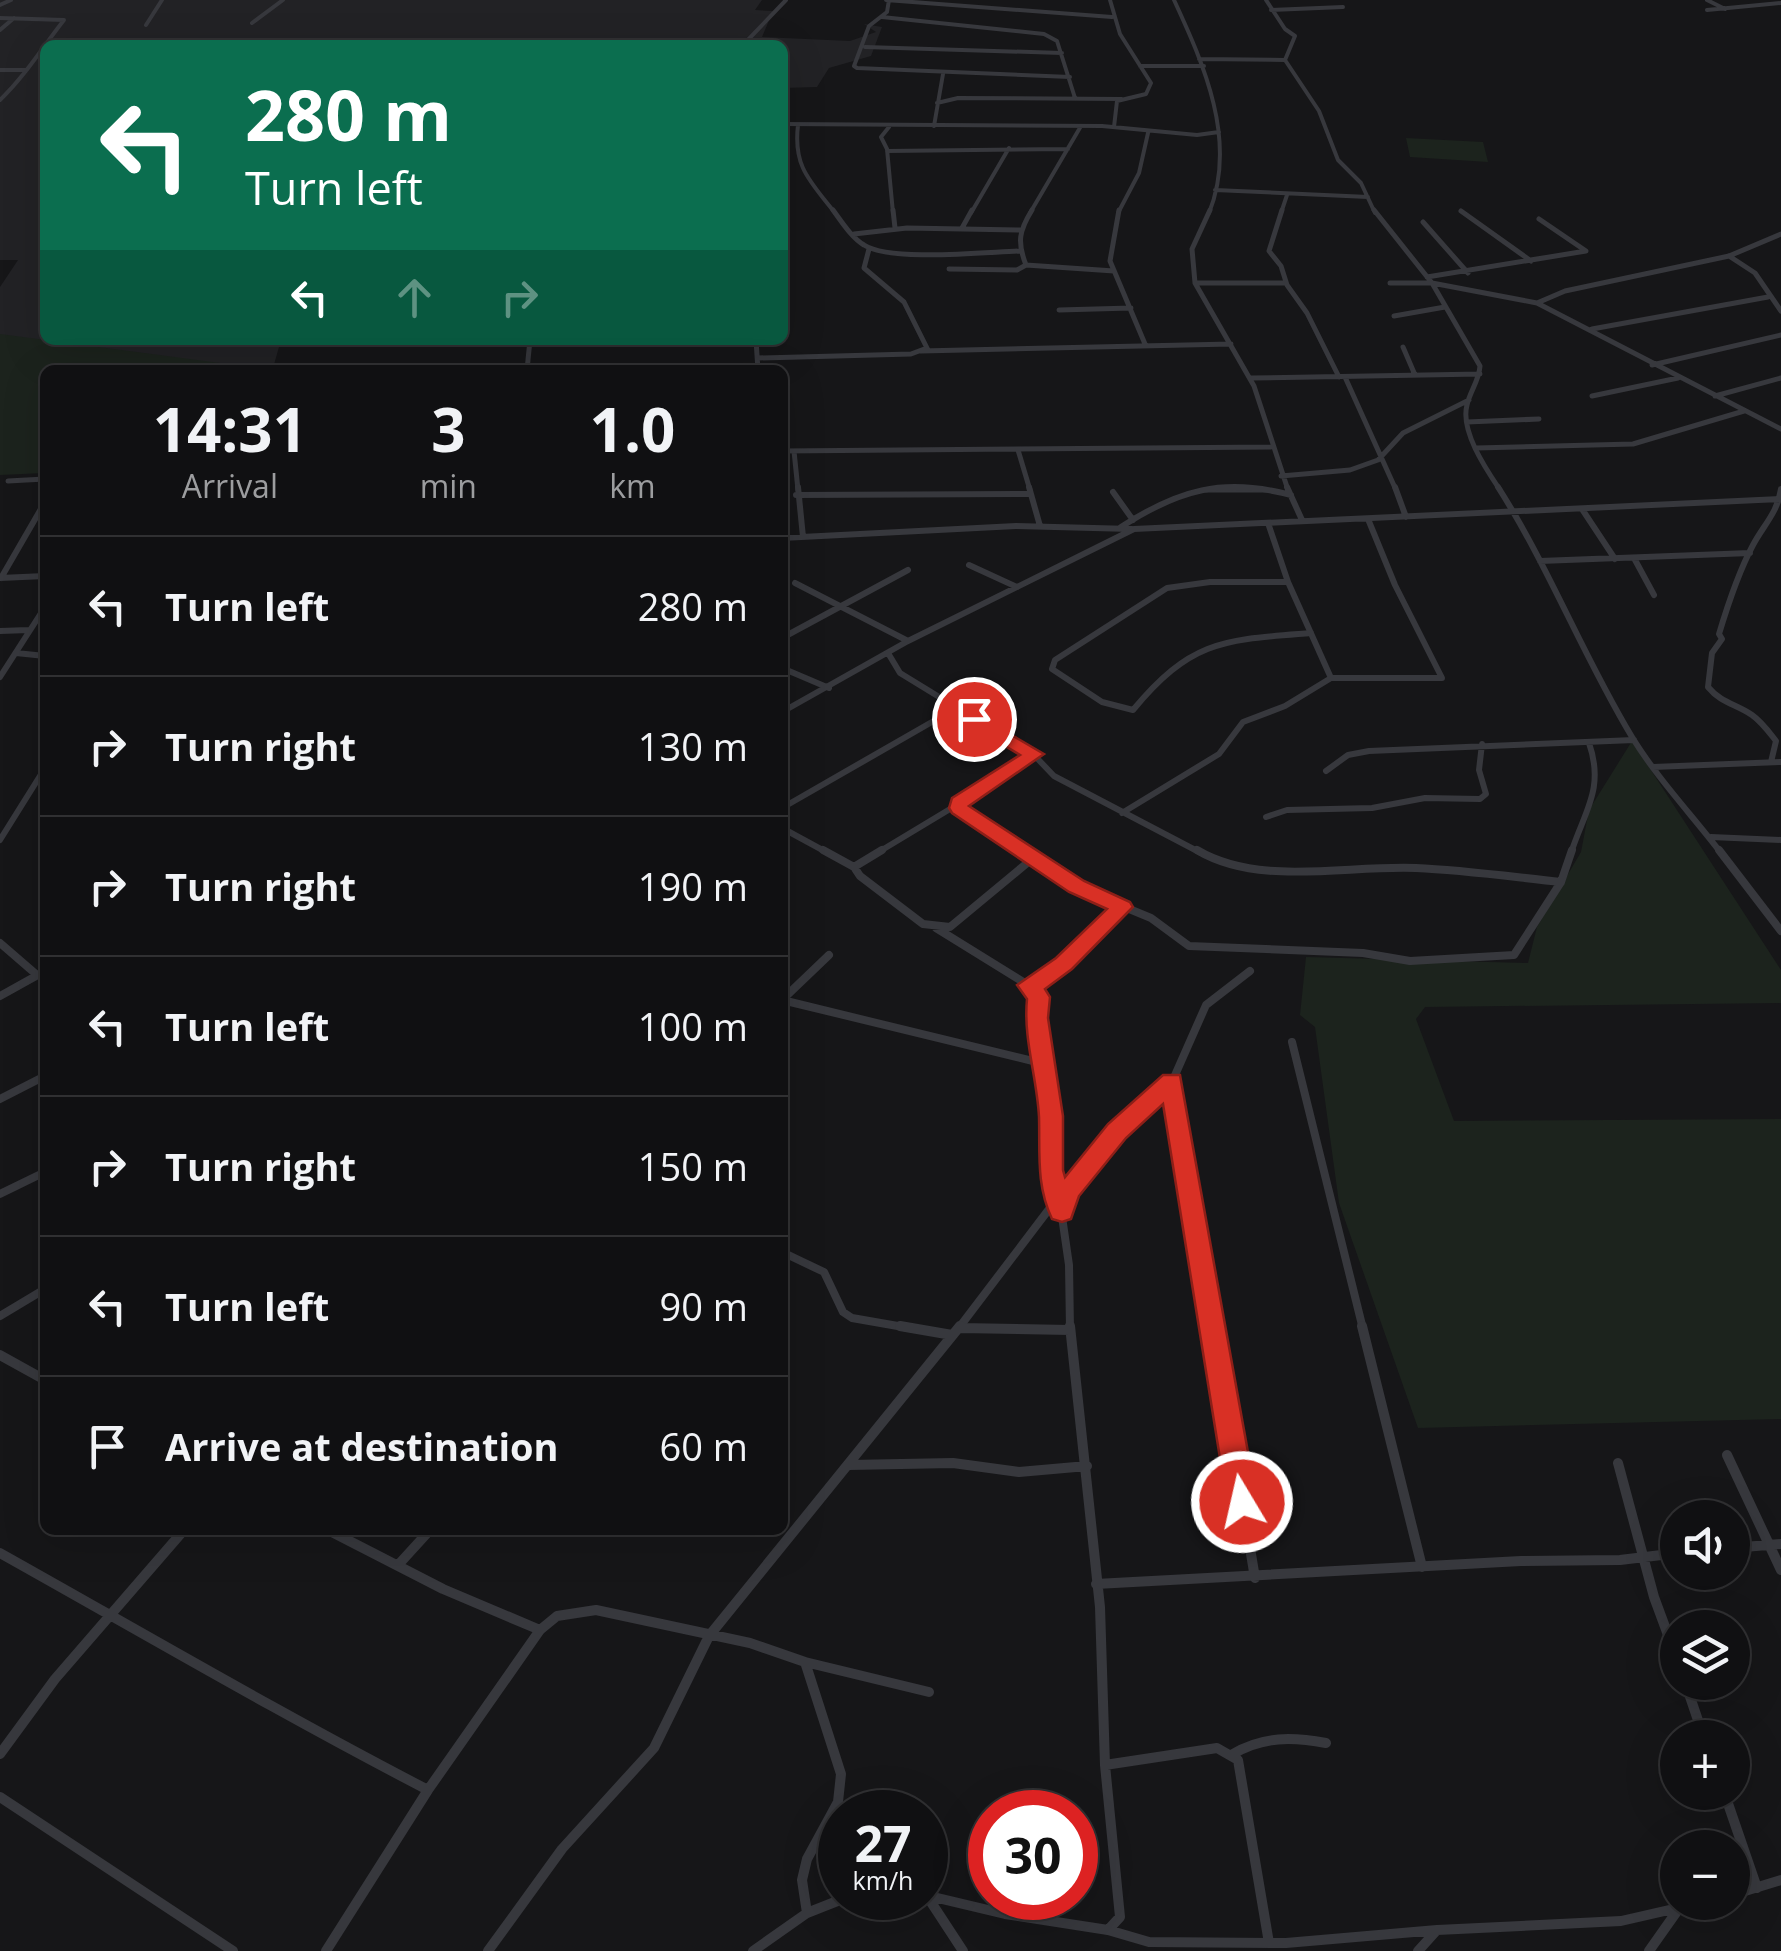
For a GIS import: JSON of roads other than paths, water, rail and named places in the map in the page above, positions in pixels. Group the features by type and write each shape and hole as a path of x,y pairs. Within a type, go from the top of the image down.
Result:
{"street":[{"path":"0,5 12,0"},
{"path":"146,26 162,0"},
{"path":"252,23 283,0"},
{"path":"748,40 786,0"},
{"path":"1070,77 942,74 854,66 869,26 888,9 887,0 1112,16"},
{"path":"936,104 958,98 1134,99 1150,90 1112,16 1110,0"},
{"path":"1174,0 1204,66 1218,109 1221,142 1215,190 1192,246 1191,269 1251,378 1282,476 1302,520"},
{"path":"1266,0 1295,36 1285,60"},
{"path":"1271,10 1343,6 1338,0"},
{"path":"1707,0 1724,9"},
{"path":"1707,10 1781,3"},
{"path":"882,17 1044,34 1057,41 1076,98"},
{"path":"0,18 64,20 49,40"},
{"path":"0,30 14,18"},
{"path":"864,47 1062,53"},
{"path":"0,100 27,74 40,52"},
{"path":"1199,60 1285,60"},
{"path":"1285,60 1319,111 1338,160 1361,183 1377,217 1429,280 1480,366 1468,404 1467,422 1476,448 1634,740 1780,929"},
{"path":"1140,66 1204,66"},
{"path":"0,70 26,70"},
{"path":"934,126 942,74"},
{"path":"938,92 958,98"},
{"path":"1114,127 1114,105 1122,99"},
{"path":"788,124 1080,126 1148,133 1219,132"},
{"path":"798,125 795,152 799,162 869,250 928,254 1020,251"},
{"path":"889,126 881,137 887,151 895,228"},
{"path":"1026,265 1020,251 1020,230 1080,126"},
{"path":"1145,344 1110,261 1115,223 1139,173 1148,133"},
{"path":"1197,135 1221,142"},
{"path":"962,228 1009,148"},
{"path":"887,151 1068,149"},
{"path":"1215,190 1368,197"},
{"path":"1287,195 1269,251 1281,266 1286,284 1307,313 1381,452 1406,517"},
{"path":"1461,211 1531,261"},
{"path":"1390,283 1429,280 1586,252 1539,219"},
{"path":"1424,222 1468,272"},
{"path":"854,234 895,228 1020,230"},
{"path":"1537,302 1565,290 1729,256 1781,234"},
{"path":"1768,237 1781,244"},
{"path":"869,250 864,268 904,302 928,343 921,351"},
{"path":"1729,256 1757,271 1764,279 1768,298 1781,311"},
{"path":"948,270 1017,270 1026,265 1114,272"},
{"path":"1429,280 1537,302 1781,430"},
{"path":"1196,283 1286,284"},
{"path":"1592,329 1768,298"},
{"path":"1394,316 1445,307"},
{"path":"1059,310 1131,308"},
{"path":"1214,342 1225,333"},
{"path":"1652,365 1781,335"},
{"path":"758,358 1231,344"},
{"path":"757,345 758,365"},
{"path":"1403,347 1415,375"},
{"path":"1251,378 1480,374"},
{"path":"1592,396 1678,378"},
{"path":"1715,396 1781,378"},
{"path":"1282,476 1350,470 1378,460 1381,452 1415,425 1468,404"},
{"path":"1476,448 1633,444 1744,411"},
{"path":"1467,422 1539,419"},
{"path":"788,451 1272,447"},
{"path":"1018,450 1040,526"},
{"path":"794,451 803,537"},
{"path":"8,481 40,479"},
{"path":"1118,530 1154,504 1174,496 1270,488 1291,495"},
{"path":"1653,768 1776,762 1776,741 1769,732 1748,712 1721,705 1708,687 1712,653 1722,639 1719,634 1732,590 1781,498 1781,489"},
{"path":"1113,492 1134,520"},
{"path":"796,495 1029,494"},
{"path":"788,538 1040,526 1091,525 1118,530 1781,498"},
{"path":"1582,509 1614,560"},
{"path":"40,510 0,578 40,576"},
{"path":"1122,812 1219,754 1243,722 1284,706 1331,678 1442,678 1395,586 1368,518"},
{"path":"1268,523 1288,582 1331,678"},
{"path":"788,709 908,641 1134,529"},
{"path":"1540,561 1750,553"},
{"path":"1634,558 1654,595"},
{"path":"969,564 1017,588"},
{"path":"788,634 838,604 908,570"},
{"path":"1288,582 1210,582 1166,588 1055,660 1052,669 1113,709 1126,712 1133,710 1160,674 1216,642 1311,633"},
{"path":"795,583 908,641"},
{"path":"0,676 40,614"},
{"path":"0,631 29,630"},
{"path":"16,653 40,655"},
{"path":"888,653 900,673 1034,754 1054,776 1151,824 1222,866 1292,870 1415,868 1561,882"},
{"path":"788,671 829,688"},
{"path":"788,805 958,708"},
{"path":"1326,771 1348,756 1370,750 1634,740"},
{"path":"960,802 959,808 966,816 1032,859 1076,886 1176,933 1190,946 1363,953 1410,961 1514,955 1561,882 1579,828 1594,800 1594,757 1589,743"},
{"path":"1266,817 1287,810 1372,808 1425,798 1480,800 1486,794 1478,770 1482,744"},
{"path":"854,867 1034,754"},
{"path":"0,840 40,776"},
{"path":"788,831 854,867 860,876 923,924 932,926 950,928 1032,859"},
{"path":"1711,837 1781,840"},
{"path":"1028,985 1064,964 1122,907"},
{"path":"932,926 988,964 1028,985 1038,997 1036,1018 1051,1116 1050,1170 1062,1211 1070,1330 1100,1607 1105,1765 1120,1916 1108,1930"},
{"path":"0,943 40,972"},
{"path":"788,994 829,955"},
{"path":"1062,1211 1068,1192 1117,1131 1172,1082 1206,1005 1250,971"},
{"path":"0,996 40,974"},
{"path":"788,1001 1044,1064"},
{"path":"1292,1042 1422,1567"},
{"path":"0,1099 40,1079"},
{"path":"1172,1082 1255,1578"},
{"path":"0,1194 40,1174"},
{"path":"488,1951 562,1849 654,1748 709,1636 956,1332 1059,1196"},
{"path":"788,1255 824,1272 842,1312 852,1318 956,1332 1070,1330"},
{"path":"0,1316 40,1292"},
{"path":"0,1355 40,1377"},
{"path":"1728,1456 1776,1544 1781,1570"},
{"path":"1618,1463 1661,1610"},
{"path":"849,1465 953,1464 1020,1472 1087,1466"},
{"path":"0,1754 55,1679 180,1535"},
{"path":"334,1535 443,1590 540,1630"},
{"path":"398,1564 425,1535"},
{"path":"1750,1546 1776,1544"},
{"path":"0,1553 224,1678 267,1707 428,1790"},
{"path":"1096,1584 1660,1555"},
{"path":"326,1951 428,1790 540,1630 558,1616 596,1610 750,1643 805,1662 929,1692"},
{"path":"805,1662 840,1774 838,1802 808,1859 802,1880 806,1914"},
{"path":"1233,1754 1253,1743 1294,1737 1326,1743"},
{"path":"1105,1765 1217,1748 1233,1754 1241,1765 1268,1943"},
{"path":"0,1798 233,1951"},
{"path":"1730,1810 1757,1888"},
{"path":"1750,1890 1781,1880"},
{"path":"948,1901 1108,1930 1149,1942 1268,1943 1621,1922 1660,1912"},
{"path":"754,1951 818,1909"},
{"path":"942,1920 963,1951"},
{"path":"1649,1951 1671,1920"},
{"path":"1418,1951 1437,1930"}]}
